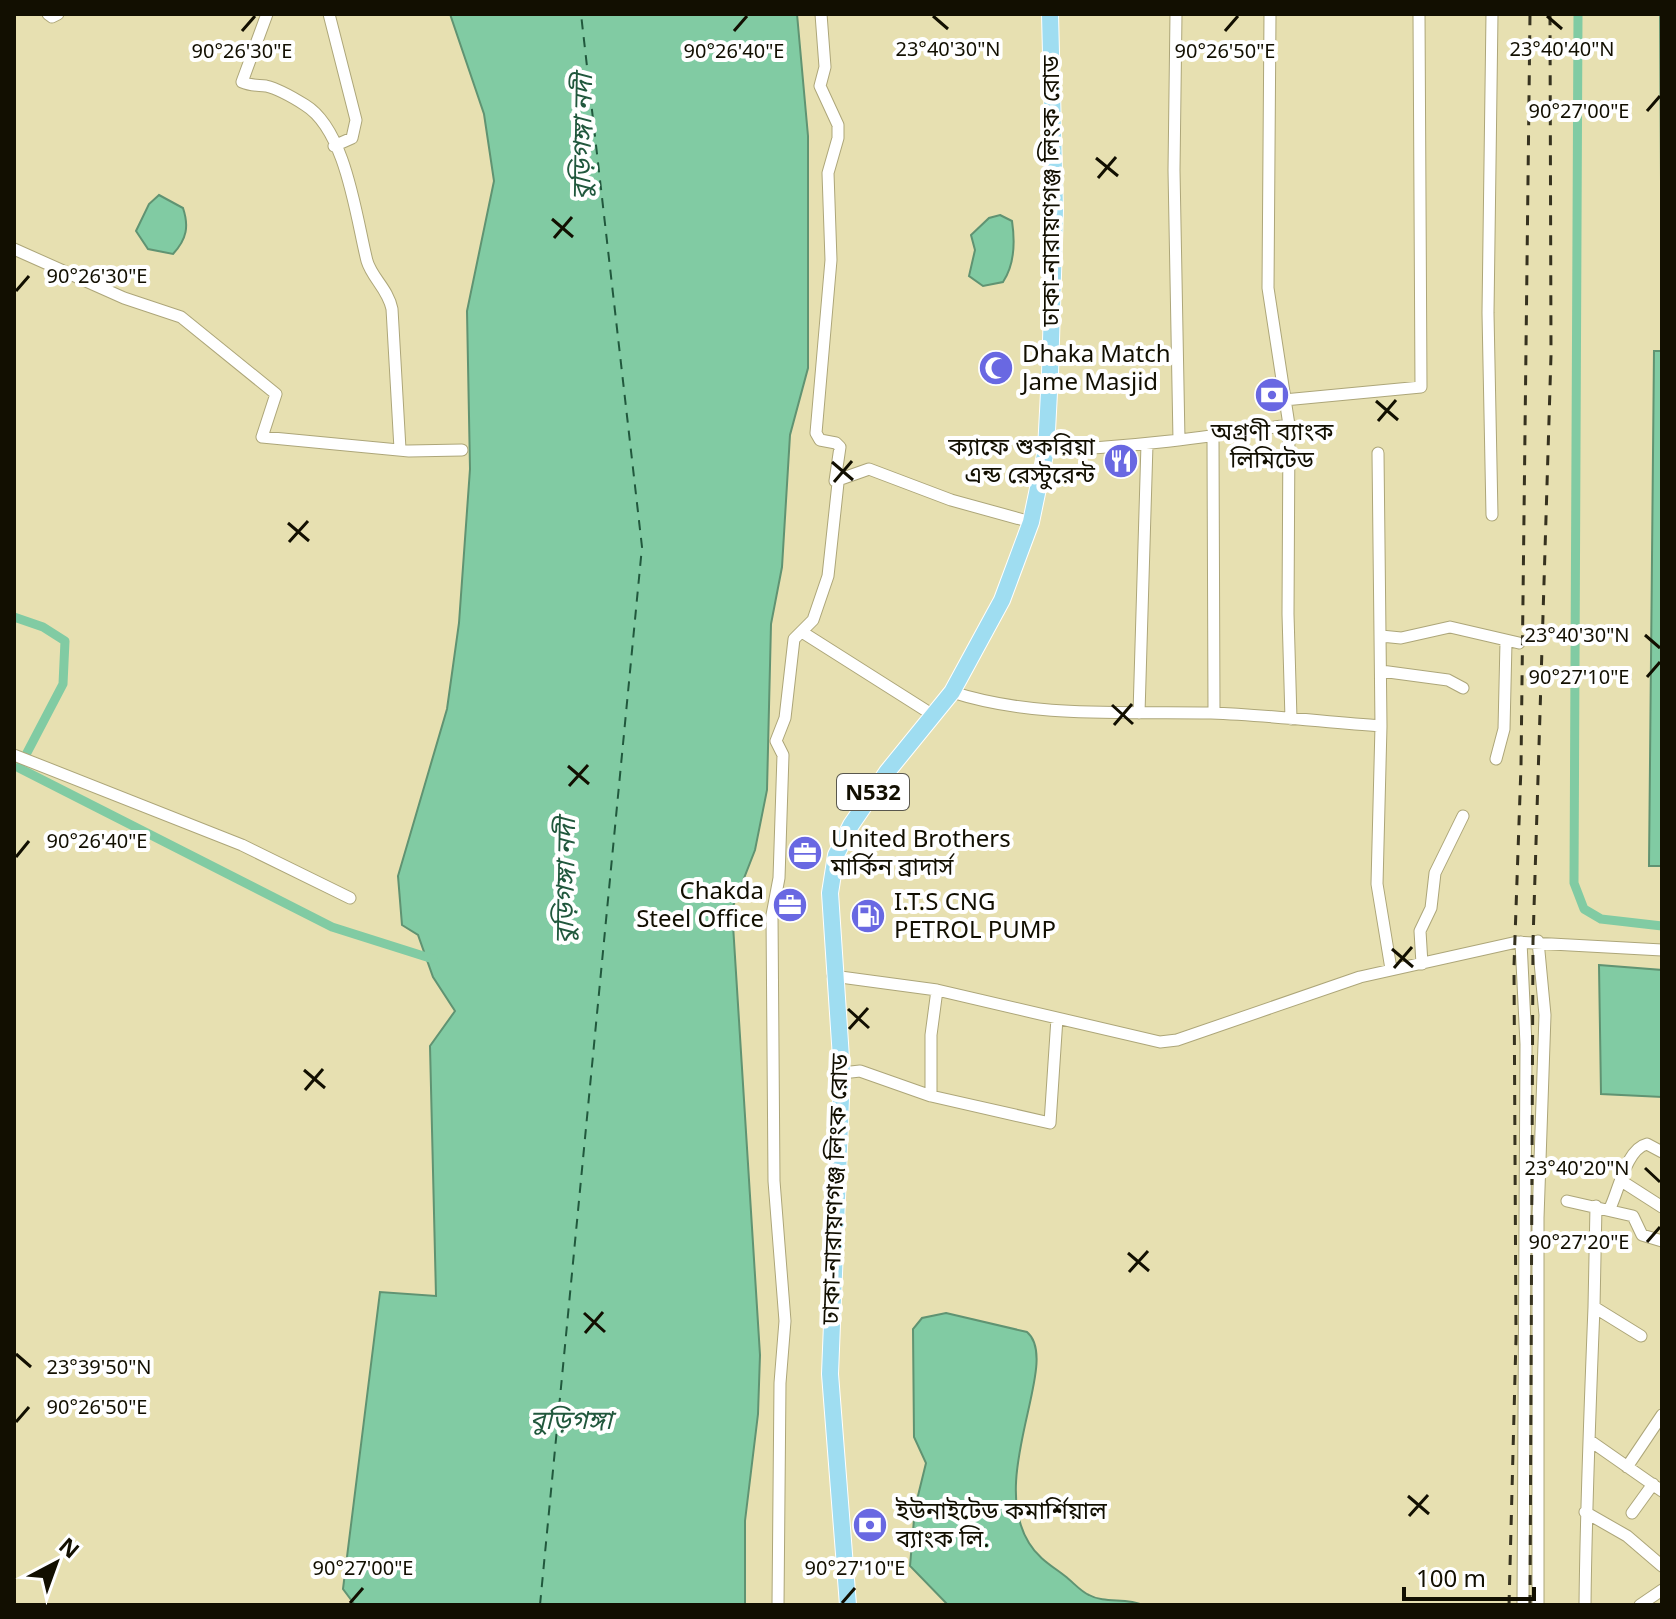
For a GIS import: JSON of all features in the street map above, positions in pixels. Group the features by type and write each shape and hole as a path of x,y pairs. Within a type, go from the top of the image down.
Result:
{"highway":[{"name":"ঢাকা-নারায়ণগঞ্জ লিংক রোড","path":"848,1605 830,1374 842,1073 833,976 830,893 836,855 887,772 952,692 1002,600 1031,522 1046,450 1055,210 1050,14"}],"street":[{"path":"48,14 52,17 58,14"},
{"path":"267,14 242,82 268,86 309,107 328,128 360,220 368,264 389,296 392,309 400,449"},
{"path":"329,14 356,120 352,138 334,146"},
{"path":"778,1605 780,1383 785,1321 774,1181 772,915 779,878 783,755 776,741 785,718 794,639 813,620 828,576 840,447 836,443 820,440 816,433 820,350 831,260 828,173 838,138 838,125 820,86 825,67 821,14"},
{"path":"1176,14 1174,170 1179,440"},
{"path":"1270,14 1268,288 1289,425 1291,719"},
{"path":"1284,400 1421,387 1419,14"},
{"path":"1492,14 1488,313 1492,515"},
{"path":"14,249 124,298 181,317 276,394 262,437 400,449 462,450"},
{"path":"1046,450 1213,439 1289,425"},
{"path":"1213,439 1214,713"},
{"path":"1139,713 1147,444"},
{"path":"1378,453 1381,726 1377,884 1391,969"},
{"path":"838,483 869,469 951,500 1031,522"},
{"path":"1381,636 1401,638 1450,627 1513,643 1504,729 1496,759"},
{"path":"802,632 933,715"},
{"path":"1381,671 1448,680 1463,688"},
{"path":"952,692 989,704 1033,710 1214,713 1381,726"},
{"path":"14,755 242,845 350,898"},
{"path":"1422,964 1420,931 1431,908 1435,873 1463,816"},
{"path":"1538,941 1545,1015 1538,1218 1538,1605"},
{"path":"833,976 937,990 1160,1042 1177,1040 1277,1003 1391,969 1521,942 1662,950"},
{"path":"1521,942 1526,1044 1523,1605"},
{"path":"931,1096 931,1035 937,990"},
{"path":"842,1073 860,1071 931,1096 1050,1123 1057,1018"},
{"path":"1610,1208 1623,1182 1627,1163 1641,1145 1647,1144 1662,1152"},
{"path":"1623,1182 1662,1207"},
{"path":"1567,1201 1610,1208 1633,1216 1642,1235 1662,1241"},
{"path":"1585,1605 1585,1512 1596,1206"},
{"path":"1594,1307 1641,1336"},
{"path":"1627,1467 1662,1415"},
{"path":"1589,1440 1657,1488 1632,1513"},
{"path":"1585,1512 1627,1536 1662,1566"},
{"path":"1640,1605 1662,1590"}],"water":[{"name":"বুড়িগঙ্গা","path":"450,14 797,14 808,136 808,368 790,435 782,567 771,624 767,790 755,850 732,909 760,1355 758,1414 745,1521 745,1605 355,1605 343,1589 380,1292 436,1296 430,1046 455,1011 433,977 418,935 402,925 398,876 447,709 459,623 470,469 467,311 494,181 484,114"},
{"path":"1660,14 1662,14 1662,346"},
{"path":"159,195 183,208 185,215 184,238 173,254 148,249 136,231 149,204"},
{"path":"1000,215 1012,221 1012,260 1003,282 983,286 969,276 975,250 971,235 989,218"},
{"path":"1654,351 1662,351 1662,866 1649,866"},
{"path":"1599,965 1662,970 1662,1097 1601,1094"},
{"path":"946,1313 1027,1332 1035,1347 1036,1368 1016,1486 1018,1516 1029,1543 1041,1557 1095,1598 1143,1605 948,1605 910,1566 915,1508 926,1463 914,1437 913,1329 922,1318"}],"waterway":[{"path":"1578,14 1574,883 1584,909 1601,919 1662,926"},
{"path":"14,617 43,627 65,641 63,684 19,768 332,927 433,959"}],"ferry route":[{"path":"540,1605 642,547 581,14"}],"railway":[{"path":"1509,1605 1516,1338 1514,966 1521,766 1530,14"},
{"path":"1530,1605 1533,941 1551,355 1550,14"}],"place":[{"name":"Dhaka Match Jame Masjid","path":"996,368"},
{"name":"অগ্রণী ব্যাংক লিমিটেড","path":"1272,395"},
{"name":"ক্যাফে শুকরিয়া এন্ড রেস্টুরেন্ট","path":"1121,461"},
{"name":"United Brothers মার্কিন ব্রাদার্স","path":"805,853"},
{"name":"Chakda Steel Office","path":"790,905"},
{"name":"I.T.S CNG PETROL PUMP","path":"868,916"},
{"name":"ইউনাইটেড কমার্শিয়াল ব্যাংক লি.","path":"870,1525"}],"water label":[{"name":"বুড়িগঙ্গা নদী","path":"582,137"},
{"name":"বুড়িগঙ্গা নদী","path":"565,881"}]}
